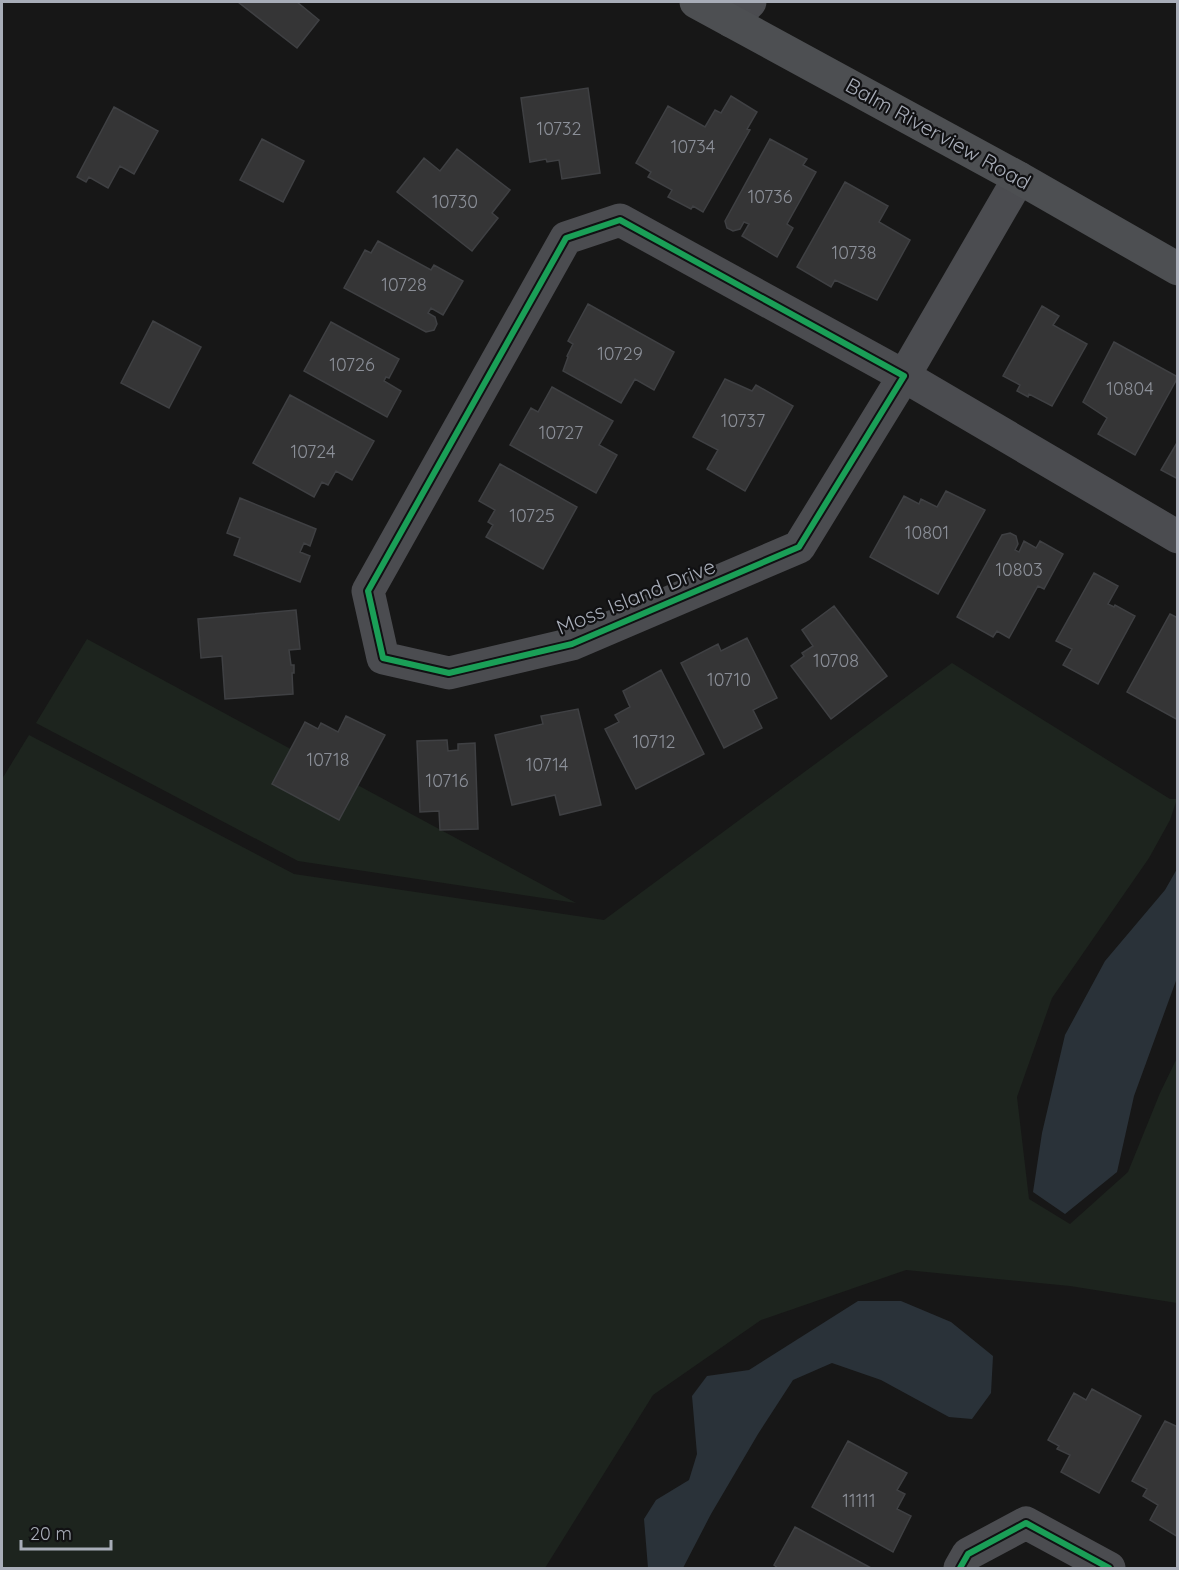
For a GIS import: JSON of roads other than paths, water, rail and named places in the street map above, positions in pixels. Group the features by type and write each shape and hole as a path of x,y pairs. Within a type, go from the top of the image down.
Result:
{"main road":[{"name":"Balm Riverview Road","path":"696,2 738,8 1019,178 1178,269"}],"street":[{"name":"Moss Island Drive","path":"1019,178 904,376 799,547 572,644 449,673 383,658 368,591 566,238 620,220 904,376 1178,537"},
{"path":"960,1569 968,1554 1026,1523 1109,1569"}]}
